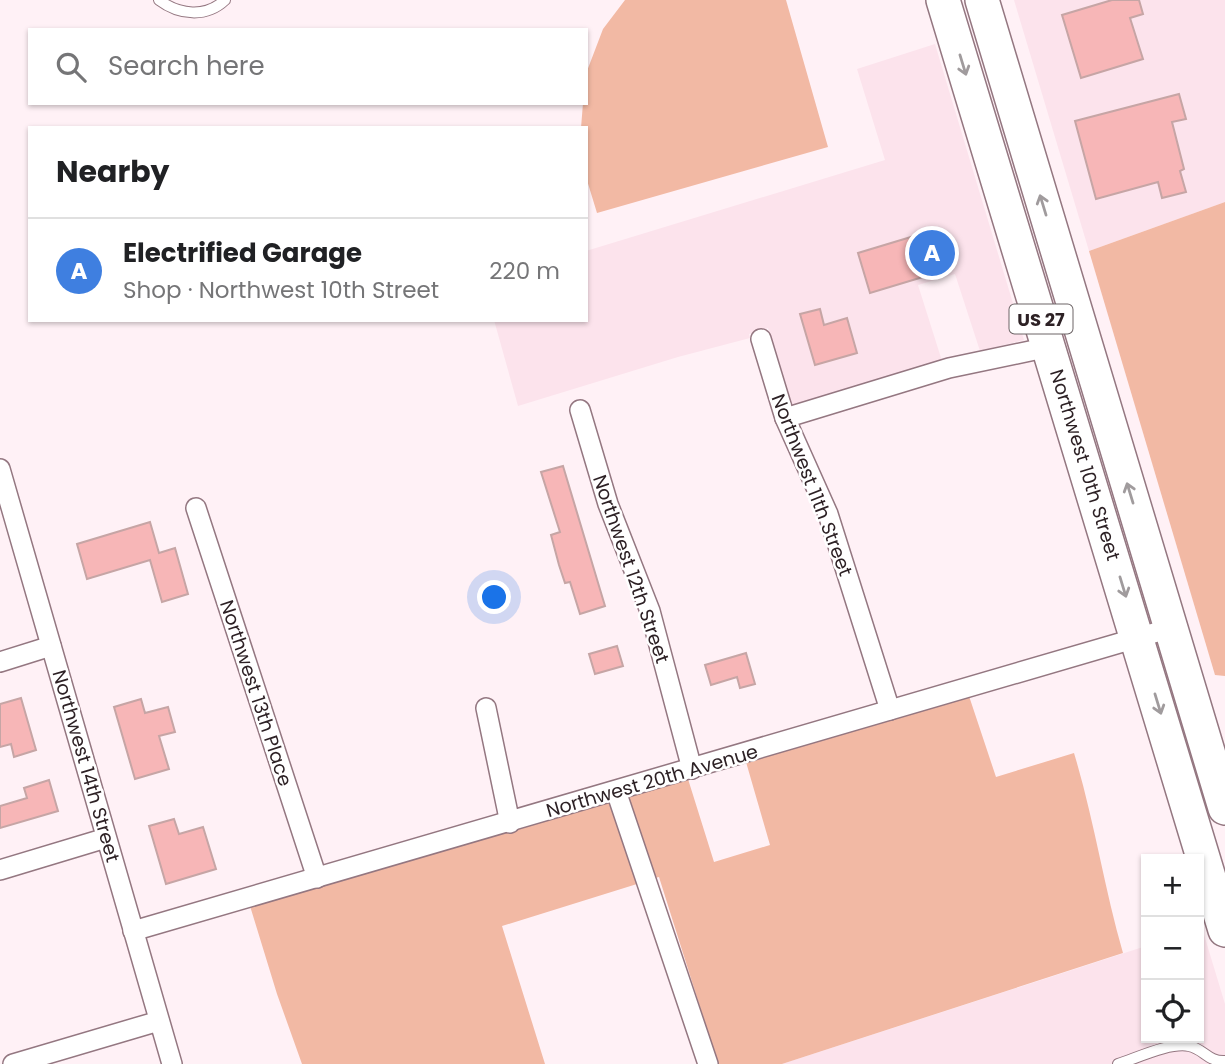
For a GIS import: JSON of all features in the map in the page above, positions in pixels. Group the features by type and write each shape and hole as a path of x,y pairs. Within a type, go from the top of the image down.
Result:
{"highway":[{"name":"Northwest 10th Street","path":"943,0 1225,930"},
{"name":"Northwest 10th Street","path":"982,0 1225,808"},
{"path":"1021,255 1055,245"}],"street":[{"name":"Northwest 11th Street","path":"761,340 785,418 828,514 890,710"},
{"path":"785,418 949,368 1049,347"},
{"name":"Northwest 12th Street","path":"580,410 608,504 650,611 692,769"},
{"name":"Northwest 14th Street","path":"0,468 172,1064"},
{"name":"Northwest 13th Place","path":"196,508 317,878"},
{"name":"Northwest 20th Avenue","path":"133,931 1171,628"},
{"path":"0,662 51,646"},
{"path":"486,708 510,822"},
{"path":"616,791 708,1064"},
{"path":"0,870 106,838"},
{"path":"13,1064 159,1021"}],"lane":[{"path":"159,0 178,11 194,13 207,11 225,0"},
{"path":"1118,1064 1175,1046 1191,1046 1218,1062"}],"shaded area":[{"path":"625,0 786,0 828,147 597,213 588,184 588,126 581,126 583,105 588,105 588,68 603,29"},
{"path":"1014,0 1225,0 1225,202 1089,251"},
{"path":"935,44 1024,340 980,351 955,274 918,285 942,361 792,406 768,328 749,334 750,338 518,406 495,322 588,322 588,250 885,160 857,69"},
{"path":"1225,202 1225,676 1215,675 1089,251"},
{"path":"969,696 996,777 1074,753 1123,953 782,1064 718,1064 659,877 655,878 628,796 688,779 714,862 770,845 746,762"},
{"path":"609,802 637,884 502,926 545,1064 302,1064 250,906"},
{"path":"1204,935 1225,1004 1225,1064 782,1064 1141,948 1141,1043 1204,1043"}],"building":[{"path":"1112,0 1139,0 1143,14 1130,18 1143,59 1081,78 1062,15"},
{"path":"1179,94 1186,119 1172,122 1184,169 1180,171 1186,192 1162,198 1158,182 1096,199 1075,121"},
{"path":"934,230 946,270 870,293 858,253"},
{"path":"820,309 824,325 847,318 857,353 815,365 800,314"},
{"path":"563,466 605,606 580,614 570,582 565,583 559,565 551,535 560,532 541,472"},
{"path":"150,522 159,553 175,548 188,594 162,602 150,560 87,579 77,544"},
{"path":"617,646 623,666 595,674 589,654"},
{"path":"746,653 755,684 740,688 737,677 711,685 705,665"},
{"path":"21,698 36,750 14,757 11,744 0,747 0,704"},
{"path":"141,699 145,713 168,707 175,732 159,736 169,769 135,779 114,707"},
{"path":"49,780 58,811 0,828 0,806 27,798 24,788"},
{"path":"174,819 179,834 203,827 216,869 166,884 149,826"}],"place":[{"name":"Electrified Garage","path":"932,253"}]}
